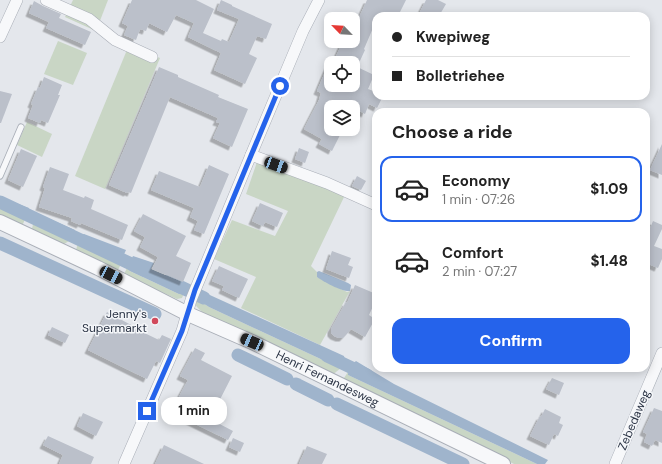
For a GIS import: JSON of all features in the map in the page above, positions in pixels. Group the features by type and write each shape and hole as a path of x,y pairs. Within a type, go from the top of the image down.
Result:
{"street":[{"path":"0,37 17,0"},
{"path":"46,0 89,19 115,40 152,57"},
{"path":"124,464 182,331 199,280 303,31 319,0"},
{"path":"251,155 327,183 372,203"},
{"name":"Henri Fernandesweg","path":"0,222 98,268 189,307 252,342 503,464"},
{"name":"Zebedaweg","path":"616,464 662,354"}],"lane":[{"path":"0,176 21,127"}],"green space":[{"path":"73,0 108,0 96,31 65,17"},
{"path":"58,41 87,53 73,85 44,74"},
{"path":"129,45 160,58 105,189 75,176"},
{"path":"27,122 52,134 42,157 17,145"},
{"path":"257,162 345,195 311,266 317,272 317,277 347,292 350,291 320,345 241,308 256,277 214,259 232,220 275,236 288,211 246,194"},
{"path":"0,206 25,219 23,224 16,226 0,217"},
{"path":"35,223 69,241 61,246 33,232 33,224"},
{"path":"78,243 120,263 118,270 114,271 79,254 76,250"},
{"path":"127,268 130,271 179,294 184,293 182,298 177,299 128,277 124,274"},
{"path":"198,300 209,307 341,368 331,376 202,312 195,304"},
{"path":"348,372 348,375 537,464 514,464 345,381 344,378"}],"water":[{"path":"0,197 29,208 25,219 0,206"},
{"path":"36,213 75,230 69,241 36,223 33,224 32,222"},
{"path":"84,234 126,250 120,263 78,244 81,235"},
{"path":"133,256 154,263 151,269 186,284 182,293 179,294 130,271 127,268"},
{"path":"319,271 348,283 351,285 350,291 328,284 320,279 317,277 317,272"},
{"path":"201,291 344,356 345,360 340,368 209,307 198,300"},
{"path":"356,361 394,384 548,460 545,464 537,464 348,375 350,367"}],"building":[{"path":"132,0 196,0 214,9 203,33 221,41 222,39 229,42 239,19 217,10 221,0 272,24 266,39 257,36 249,54 257,58 245,84 214,70 221,53 188,37 194,23 176,15 167,32 149,23 146,31 140,29 136,40 124,35 128,26 122,23"},
{"path":"367,0 406,0 400,12 372,12 372,30 360,61 360,56 336,56 340,48 360,48 360,16"},
{"path":"426,0 438,0 446,4 441,12 420,12"},
{"path":"34,1 61,14 59,18 91,32 85,45 46,28 49,22 29,13"},
{"path":"159,67 219,95 218,97 248,109 232,147 213,138 220,123 216,122 218,118 170,97 131,193 127,193 109,185"},
{"path":"360,68 372,74 372,80 368,89 372,90 372,100 381,100 377,108 369,104 365,114 360,111 360,100 324,100 324,136 340,136 332,151 319,144 322,139 304,129 321,93 317,91 324,74 324,92 360,92"},
{"path":"44,77 62,85 58,95 60,95 48,123 41,120 40,123 28,118 33,105 31,104"},
{"path":"0,91 12,94 1,123 0,123"},
{"path":"662,144 662,175 650,170"},
{"path":"299,148 309,152 305,163 295,159"},
{"path":"21,149 37,156 23,187 8,180"},
{"path":"209,165 229,174 204,234 194,230 198,221 190,217 194,208 151,190 159,171 200,187"},
{"path":"50,167 69,174 63,190 94,200 91,209 128,225 122,240 81,223 80,225 71,221 72,218 39,207 45,188 43,187"},
{"path":"357,176 366,181 361,190 352,186"},
{"path":"260,203 283,213 277,227 265,222 263,226 252,221"},
{"path":"143,214 186,236 176,256 191,263 183,282 152,269 158,257 140,247 145,237 134,231"},
{"path":"653,221 662,225 662,229 654,246 662,249 662,259 658,268 650,265 650,228"},
{"path":"332,251 351,258 348,265 353,267 349,278 326,269"},
{"path":"219,266 248,279 239,298 222,290 224,286 212,281"},
{"path":"355,285 372,292 372,309 369,315 372,317 372,324 365,337 351,329 343,338 334,336 331,333 331,329 346,302 347,303"},
{"path":"107,312 133,326 132,327 159,340 162,335 171,339 160,363 156,361 147,379 88,350"},
{"path":"52,327 69,335 65,343 48,335"},
{"path":"195,348 205,353 201,360 232,376 210,419 233,431 228,440 171,412 188,380 180,376"},
{"path":"552,378 564,383 559,395 546,389"},
{"path":"654,408 662,411 662,443 655,440 652,446 644,442 647,434 643,432"},
{"path":"545,409 561,417 559,423 563,425 558,436 554,434 549,445 530,436"},
{"path":"83,413 103,422 96,436 77,426"},
{"path":"48,436 94,457 91,464 59,464 63,455 43,445"},
{"path":"233,438 244,443 240,452 229,447"},
{"path":"164,445 204,464 155,464"},
{"path":"307,446 327,454 322,464 299,464"}],"waterway":[{"path":"0,202 144,270"},
{"path":"0,243 155,314"},
{"path":"168,281 204,298"},
{"path":"238,355 287,379"},
{"path":"327,356 367,375"},
{"path":"296,384 328,400"},
{"path":"337,404 463,464"}],"place":[{"name":"Jenny's Supermarkt","path":"155,321"}],"route":[{"path":"147,411 182,331 195,290 280,86"}]}
